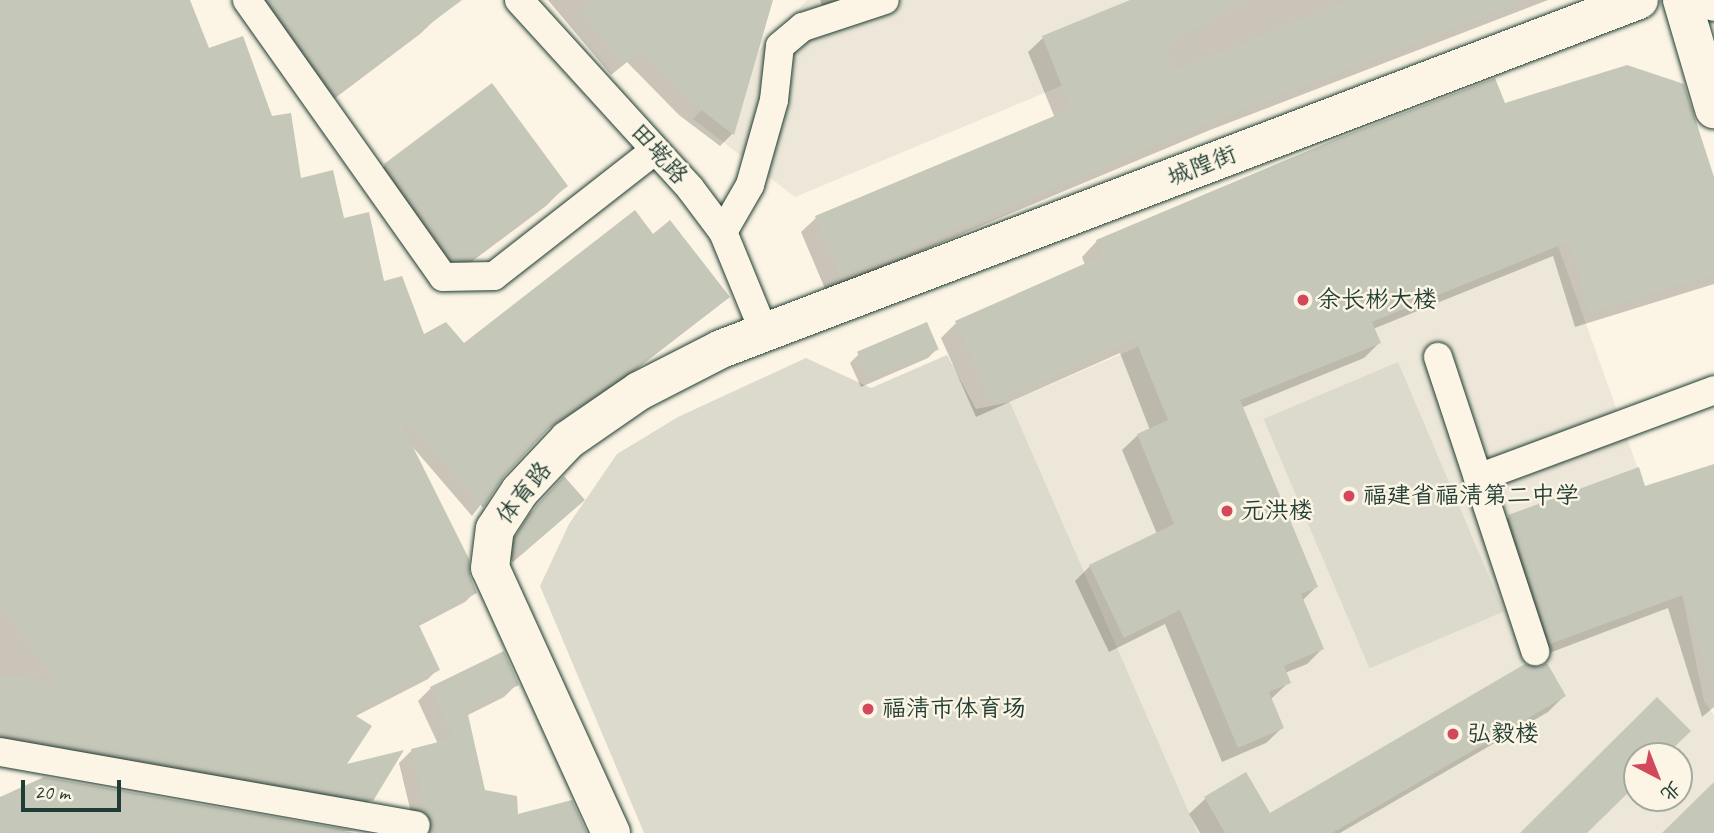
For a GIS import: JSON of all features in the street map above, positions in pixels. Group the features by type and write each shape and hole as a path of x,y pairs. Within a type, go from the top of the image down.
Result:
{"street":[{"path":"247,0 443,277 494,276 655,150"},
{"name":"田墘路","path":"519,0 690,188 723,232 764,332"},
{"path":"723,232 750,185 774,100 780,46 803,27 885,0"},
{"name":"城隍街","path":"764,332 1639,0"},
{"path":"1682,0 1714,109"},
{"name":"体育路","path":"611,833 490,568 495,529 520,491 568,440 639,391 721,349 764,332"},
{"path":"1438,357 1535,651"},
{"path":"1478,478 1714,390"},
{"path":"0,752 416,825"}],"shaded area":[{"path":"807,0 1178,0 1188,33 795,197 693,119"},
{"name":"福建省福清第二中学","path":"1533,176 1681,589 1704,701 1714,715 1714,833 1198,833 1010,402"},
{"name":"福清市体育场","path":"947,355 976,409 1010,402 1198,833 644,833 540,586 569,524 617,454 678,417 806,358 871,388"},
{"path":"1398,362 1504,611 1369,669 1264,419"}],"building":[{"path":"0,0 190,0 209,48 243,36 272,116 291,113 301,178 333,170 344,218 369,212 384,281 402,276 424,334 446,322 464,343 635,210 653,234 670,220 730,297 641,365 552,425 504,476 483,508 409,421 402,425 469,559 470,576 477,593 418,623 440,670 353,714 372,726 347,764 404,750 373,801 0,733 0,675 57,681 0,604"},
{"path":"267,0 462,0 335,95"},
{"path":"596,0 773,0 734,135 692,103 640,51 624,64 582,11"},
{"path":"1130,0 1245,0 1164,47 1175,70 1349,0 1519,0 1519,3 1226,116 840,278 815,216 1071,109 1042,36"},
{"path":"1627,65 1684,84 1714,177 1714,274 1590,313 1568,242 1372,322 1381,343 1240,400 1318,587 1301,594 1324,649 1284,666 1291,683 1269,692 1284,728 1238,748 1180,610 1124,638 1089,565 1174,524 1137,434 1168,420 1135,339 992,403 955,321 1102,256 1096,240 1341,137 1495,78 1505,103"},
{"path":"492,83 568,186 470,260 456,260 384,164"},
{"path":"927,322 939,350 869,379 857,352"},
{"path":"1714,464 1714,674 1708,675 1683,595 1550,644 1508,515 1639,467 1645,486"},
{"path":"564,476 585,500 522,554 515,546 516,537 537,505"},
{"path":"504,651 519,685 467,710 485,790 517,796 518,814 572,800 587,833 431,833 432,820 426,812 411,749 454,738 430,687"},
{"name":"弘毅楼","path":"1547,663 1566,696 1332,833 1225,833 1204,797 1246,772 1270,813 1525,664 1540,667"},
{"path":"1657,697 1691,731 1680,742 1623,742 1623,798 1587,833 1520,833"},
{"path":"44,777 354,831 0,833 0,797"},
{"path":"1714,782 1714,833 1662,833 1683,812 1693,812 1693,803"}],"place":[{"name":"余长彬大楼","path":"1303,300"},
{"name":"福建省福清第二中学","path":"1349,496"},
{"name":"元洪楼","path":"1227,511"},
{"name":"福清市体育场","path":"868,709"},
{"name":"弘毅楼","path":"1453,734"}]}
